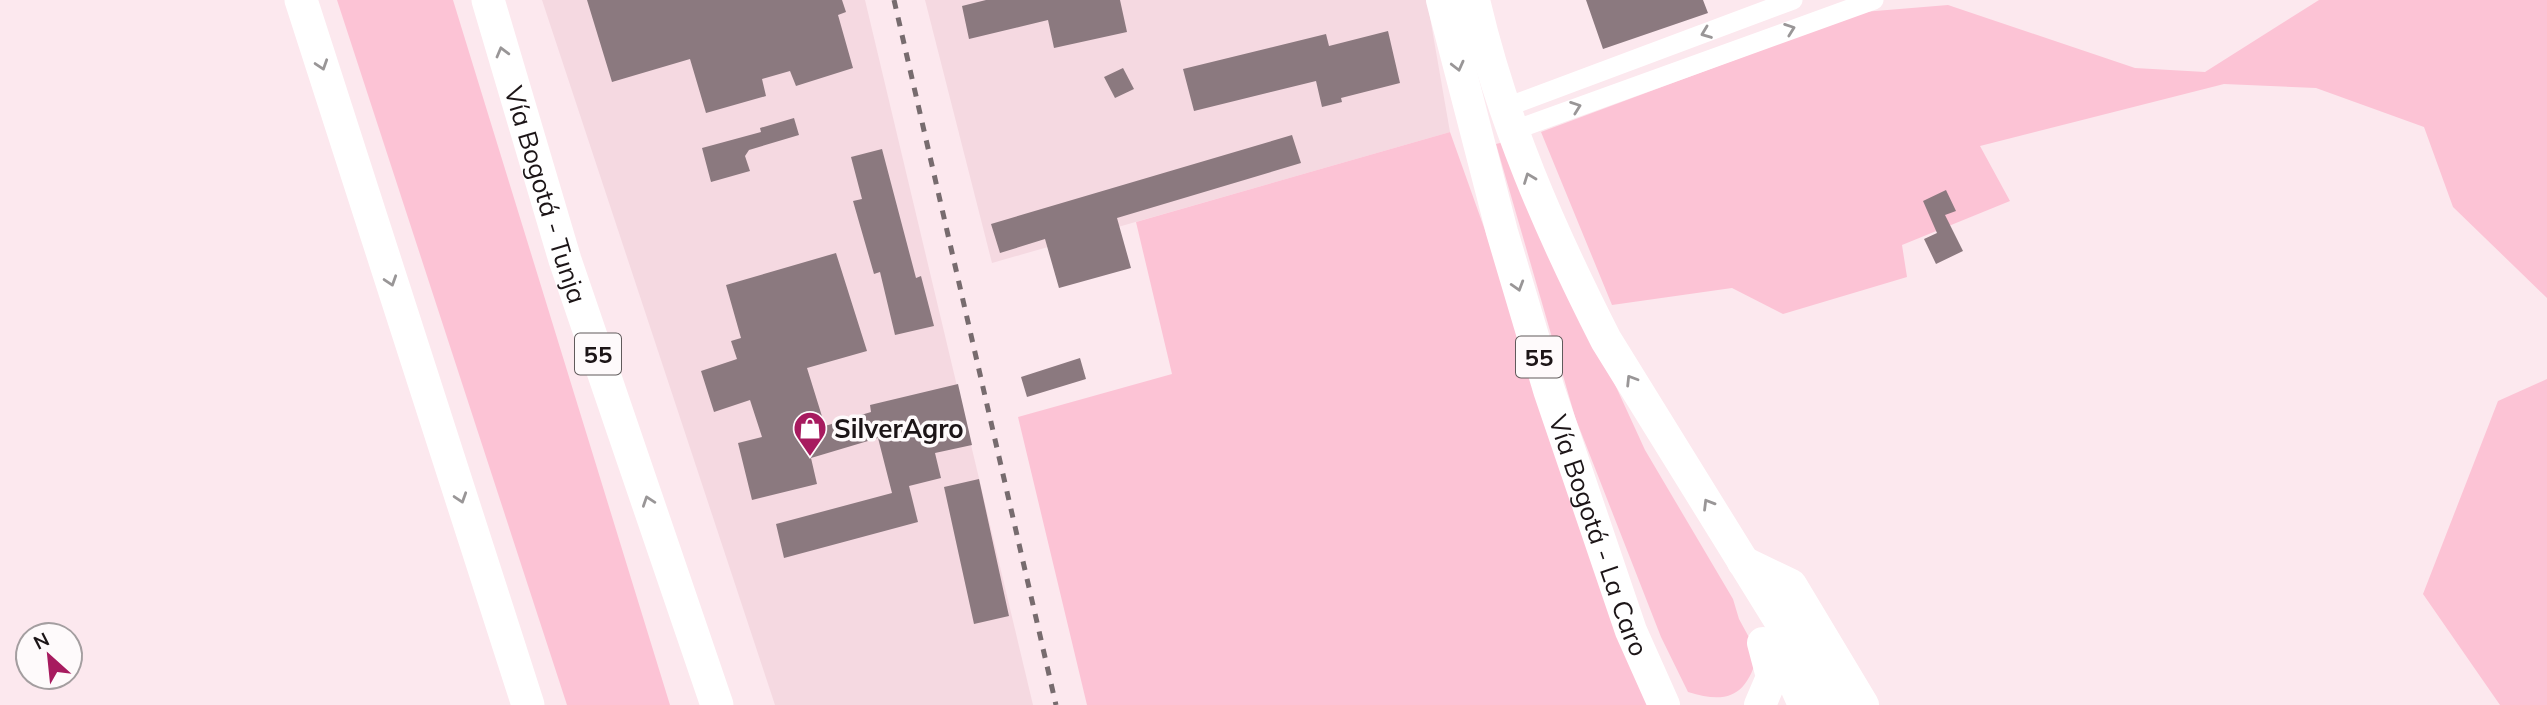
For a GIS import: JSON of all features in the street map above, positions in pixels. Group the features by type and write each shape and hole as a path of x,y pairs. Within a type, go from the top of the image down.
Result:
{"highway":[{"path":"301,0 528,705"},
{"name":"Vía Bogotá - Tunja","path":"488,0 565,260 718,705"},
{"path":"663,545 695,705"},
{"path":"511,652 542,705"}],"main road":[{"name":"Vía Bogotá - La Caro","path":"1442,0 1519,290 1549,390 1631,631 1664,705"},
{"name":"55","path":"1474,0 1508,120 1552,232 1606,340 1832,705"},
{"path":"1743,562 1772,677 1760,705"},
{"path":"1743,562 1791,585 1863,705"},
{"name":"55","path":"1743,562 1804,705"},
{"name":"55","path":"1743,562 1817,705"},
{"name":"55","path":"1743,562 1777,593 1847,705"},
{"path":"1631,631 1678,705"}],"street":[{"path":"1508,120 1793,0"},
{"path":"1508,120 1874,0"}],"shaded area":[{"path":"337,0 453,0 670,705 567,705"},
{"path":"542,0 865,0 1033,705 775,705"},
{"path":"925,0 1427,0 1450,132 992,263"},
{"path":"2319,0 2547,0 2547,298 2453,207 2424,127 2316,88 2224,84 1980,146 2010,201 1902,245 1907,277 1783,314 1732,288 1612,305 1541,132 1863,12 1948,5 2135,68 2205,72"},
{"path":"1450,132 1654,705 1087,705 1018,417 1172,374 1136,222"},
{"path":"1504,142 1645,450 1733,599 1739,619 1758,654 1748,679 1734,693 1715,697 1688,692 1661,637 1575,417 1496,144"},
{"path":"2547,379 2547,705 2500,705 2423,594 2498,401"}],"building":[{"path":"587,0 842,0 846,12 838,15 853,68 796,86 790,71 762,79 766,96 706,113 690,59 612,82"},
{"path":"986,0 1120,0 1127,32 1054,48 1048,20 969,39 962,6"},
{"path":"1586,0 1703,0 1708,13 1603,49"},
{"path":"1388,31 1400,83 1341,98 1342,102 1322,107 1316,81 1194,111 1183,69 1326,34 1329,46"},
{"path":"1123,68 1134,89 1115,98 1104,77"},
{"path":"794,118 799,135 749,150 745,156 750,171 711,182 702,148 761,132 760,128"},
{"path":"1292,135 1301,163 1117,218 1131,268 1059,288 1045,239 1000,253 991,224"},
{"path":"882,149 916,278 921,276 934,326 895,335 880,272 874,274 853,201 862,199 851,157"},
{"path":"1946,190 1956,211 1945,215 1963,251 1936,264 1924,239 1937,233 1923,201"},
{"path":"836,253 867,351 807,368 825,426 871,412 870,405 958,384 972,445 935,453 941,478 909,486 918,522 784,558 776,524 892,493 878,438 811,458 817,484 752,500 738,443 762,437 750,400 714,412 701,371 737,359 731,341 741,338 726,285"},
{"path":"1080,358 1086,379 1027,397 1021,377"},
{"path":"979,479 1009,616 974,624 944,487"}],"railway":[{"path":"894,0 1056,705"}],"place":[{"name":"SilverAgro","path":"810,458"}]}
